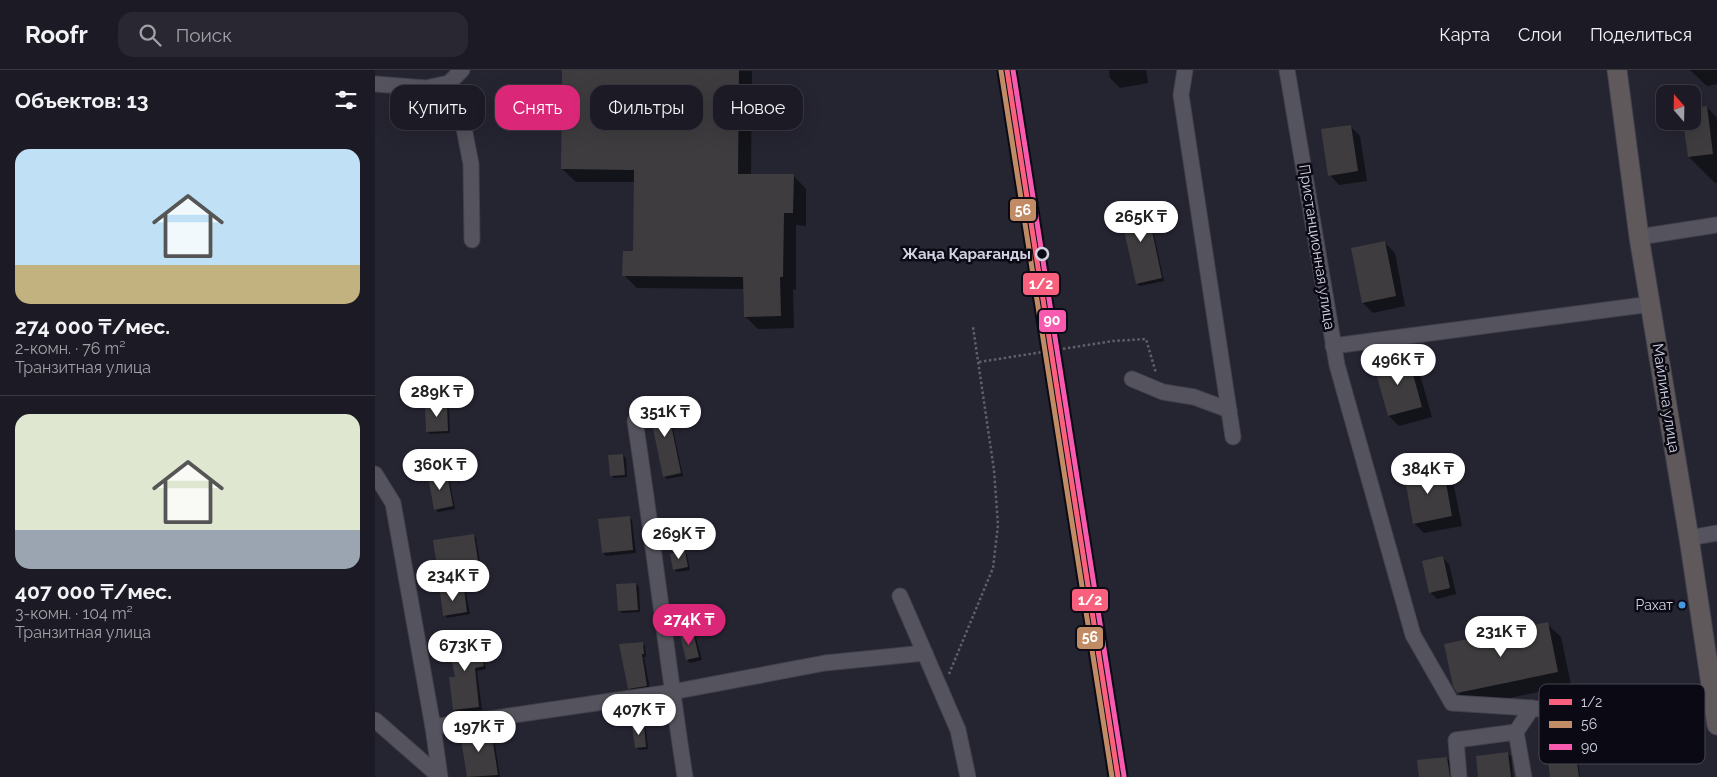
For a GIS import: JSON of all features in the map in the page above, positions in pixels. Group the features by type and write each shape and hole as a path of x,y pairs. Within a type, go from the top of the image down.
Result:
{"main road":[{"name":"Майлина улица","path":"1617,70 1639,238 1689,538 1717,725"}],"street":[{"path":"375,84 426,88 449,83 462,70"},
{"path":"1185,70 1181,94 1233,437"},
{"name":"Пристанционная улица","path":"1287,70 1337,365 1413,636 1452,703 1532,708"},
{"path":"449,83 464,128 471,164 472,240"},
{"path":"1639,238 1717,225"},
{"path":"1333,346 1651,304"},
{"path":"1132,378 1163,392 1194,397 1229,410"},
{"path":"635,421 685,777"},
{"path":"375,474 393,503 433,727 439,777"},
{"path":"1689,538 1717,533"},
{"path":"900,596 958,730 968,777"},
{"path":"433,727 672,692 825,663 925,653"},
{"path":"1705,704 1714,703"},
{"path":"1523,777 1516,732 1532,708 1539,709"},
{"path":"375,720 439,777"},
{"path":"1459,777 1456,740 1516,732"}],"path":[{"path":"942,691 993,568 998,525 994,470 973,327"},
{"path":"979,362 1113,341 1147,339 1163,392"}],"building":[{"path":"562,70 739,70 739,85 713,85 713,130 738,130 738,174 794,174 793,213 784,213 783,277 780,277 781,316 744,317 743,277 622,276 623,251 633,251 634,170 561,169 561,130 580,130 580,85 562,85"},
{"path":"1707,106 1713,154 1688,157 1684,130 1701,130 1701,107"},
{"path":"1351,125 1358,171 1328,176 1321,129"},
{"path":"1146,202 1162,278 1136,284 1119,208"},
{"path":"1385,241 1396,296 1362,303 1351,248"},
{"path":"1408,356 1422,407 1388,416 1374,366"},
{"path":"666,400 681,473 663,477 648,404"},
{"path":"447,404 448,431 426,432 425,405"},
{"path":"623,454 625,475 610,476 608,455"},
{"path":"1443,466 1452,516 1413,524 1404,474"},
{"path":"447,473 453,506 434,510 428,476"},
{"path":"630,516 633,550 602,553 598,519"},
{"path":"474,534 478,561 437,567 433,540"},
{"path":"685,551 688,567 673,570 670,554"},
{"path":"1443,556 1450,588 1429,593 1422,561"},
{"path":"636,583 638,610 618,611 616,584"},
{"path":"464,588 467,612 443,616 440,592"},
{"path":"1548,622 1558,672 1457,693 1453,686 1444,644"},
{"path":"693,632 699,657 686,660 680,635"},
{"path":"478,636 484,666 475,668 479,707 453,710 449,677 455,677 448,642"},
{"path":"643,642 644,654 642,654 647,686 628,689 619,644"},
{"path":"644,725 646,747 635,748 632,726"},
{"path":"491,729 498,775 467,777 460,733"},
{"path":"1508,752 1511,777 1478,777 1476,756"},
{"path":"1447,757 1450,777 1419,777 1417,760"},
{"path":"1548,764 1577,764 1579,777 1550,777"}],"transit line":[{"name":"1/2","path":"1007,70 1118,777"},
{"name":"90","path":"1013,70 1124,776"},
{"name":"56","path":"1001,71 1112,777"}],"place":[{"name":"Жаңа Қарағанды","path":"1042,254"},
{"name":"Рахат","path":"1682,605"}]}
